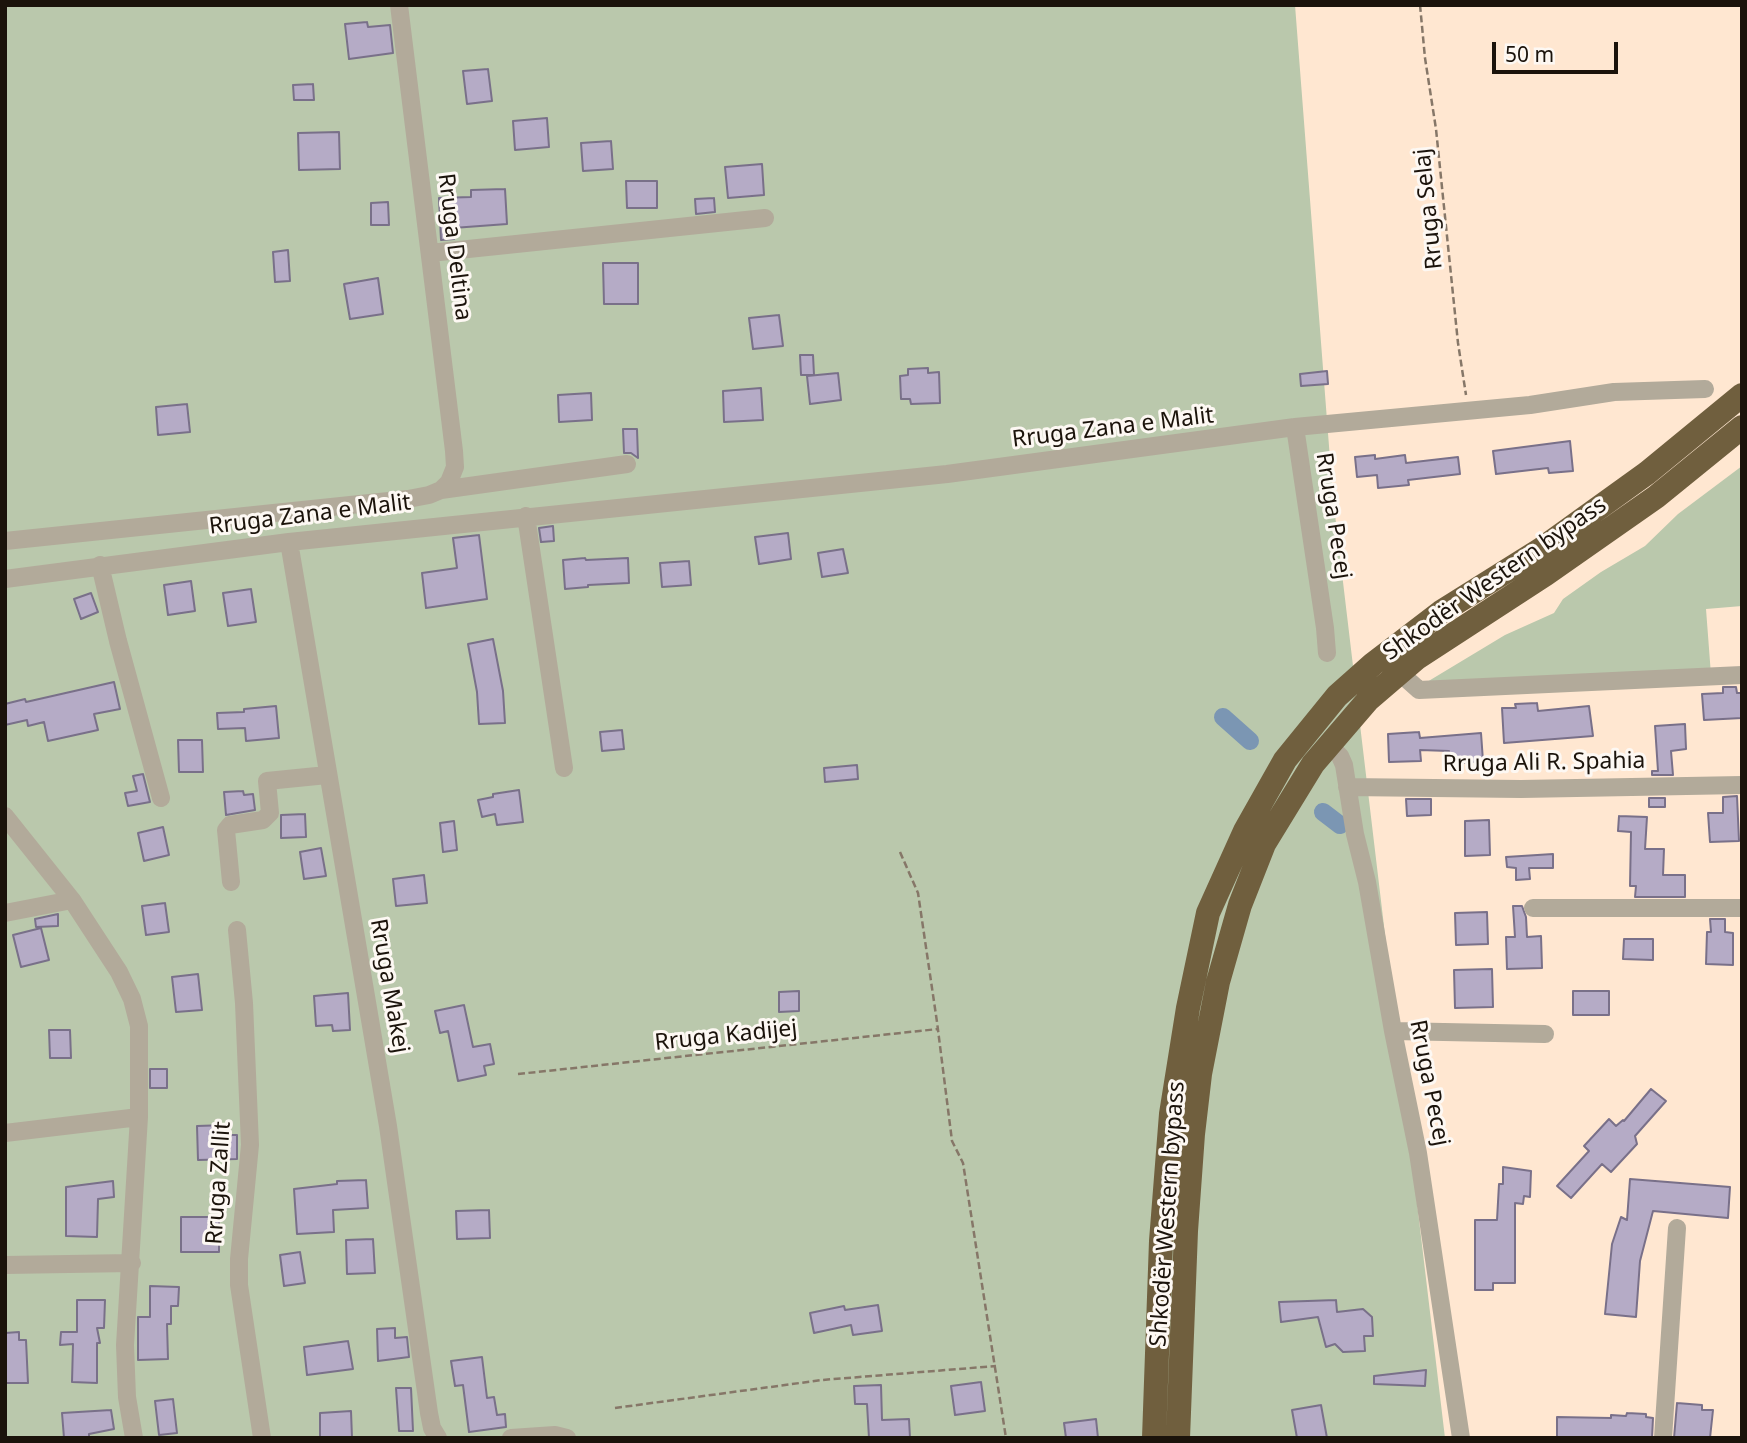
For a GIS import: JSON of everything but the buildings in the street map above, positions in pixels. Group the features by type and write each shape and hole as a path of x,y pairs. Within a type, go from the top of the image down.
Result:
{"highway":[{"name":"Shkodër Western bypass","path":"1154,1438 1161,1241 1170,1127 1188,1008 1208,914 1245,831 1278,772 1337,696 1405,638 1540,550 1636,481 1742,395"},
{"name":"Shkodër Western bypass","path":"1178,1438 1186,1231 1200,1074 1218,982 1240,905 1264,845 1313,764 1368,700 1458,630 1546,574 1636,511 1742,427"}],"street":[{"name":"Rruga Deltina","path":"399,5 454,451 453,475 441,490"},
{"path":"430,253 765,218"},
{"name":"Rruga Zana e Malit","path":"5,579 289,542 947,474 1295,427 1530,405 1614,392 1705,389"},
{"name":"Rruga Pecej","path":"1295,427 1327,653"},
{"path":"5,541 408,499 441,490 627,464"},
{"path":"526,516 564,768"},
{"name":"Rruga Makej","path":"289,542 388,1126 429,1413 432,1428 438,1438"},
{"path":"100,565 161,798"},
{"path":"1400,673 1419,690 1742,675"},
{"name":"Rruga Pecej","path":"1329,745 1340,756 1344,765 1367,883 1418,1153 1461,1438"},
{"path":"231,882 226,830 230,825 263,820 270,813 267,781 327,775"},
{"name":"Rruga Ali R. Spahia","path":"1347,787 1521,789 1742,785"},
{"path":"5,816 72,900 119,972 132,999 138,1026 139,1117 125,1345 127,1397 134,1438"},
{"path":"5,913 72,900"},
{"path":"1533,908 1742,908"},
{"name":"Rruga Zallit","path":"237,930 244,1003 250,1145 239,1285 261,1438"},
{"path":"1393,1031 1545,1034"},
{"path":"5,1133 139,1117"},
{"path":"1663,1438 1677,1228"},
{"path":"5,1265 132,1263"},
{"path":"511,1438 555,1435 567,1438"}],"path":[{"name":"Rruga Selaj","path":"1420,5 1447,216 1458,343 1469,409"},
{"path":"900,852 918,893 952,1141 963,1163 1006,1438"},
{"name":"Rruga Kadijej","path":"518,1074 938,1028"},
{"path":"615,1408 822,1380 996,1366"}],"green space":[{"path":"5,5 1295,5 1333,498 1445,1438 5,1438"},
{"path":"1742,466 1742,606 1706,609 1711,675 1427,682 1505,635 1554,613 1563,599 1645,546 1678,514"}],"waterway":[{"path":"1223,717 1250,741"},
{"path":"1323,812 1340,825"}]}
